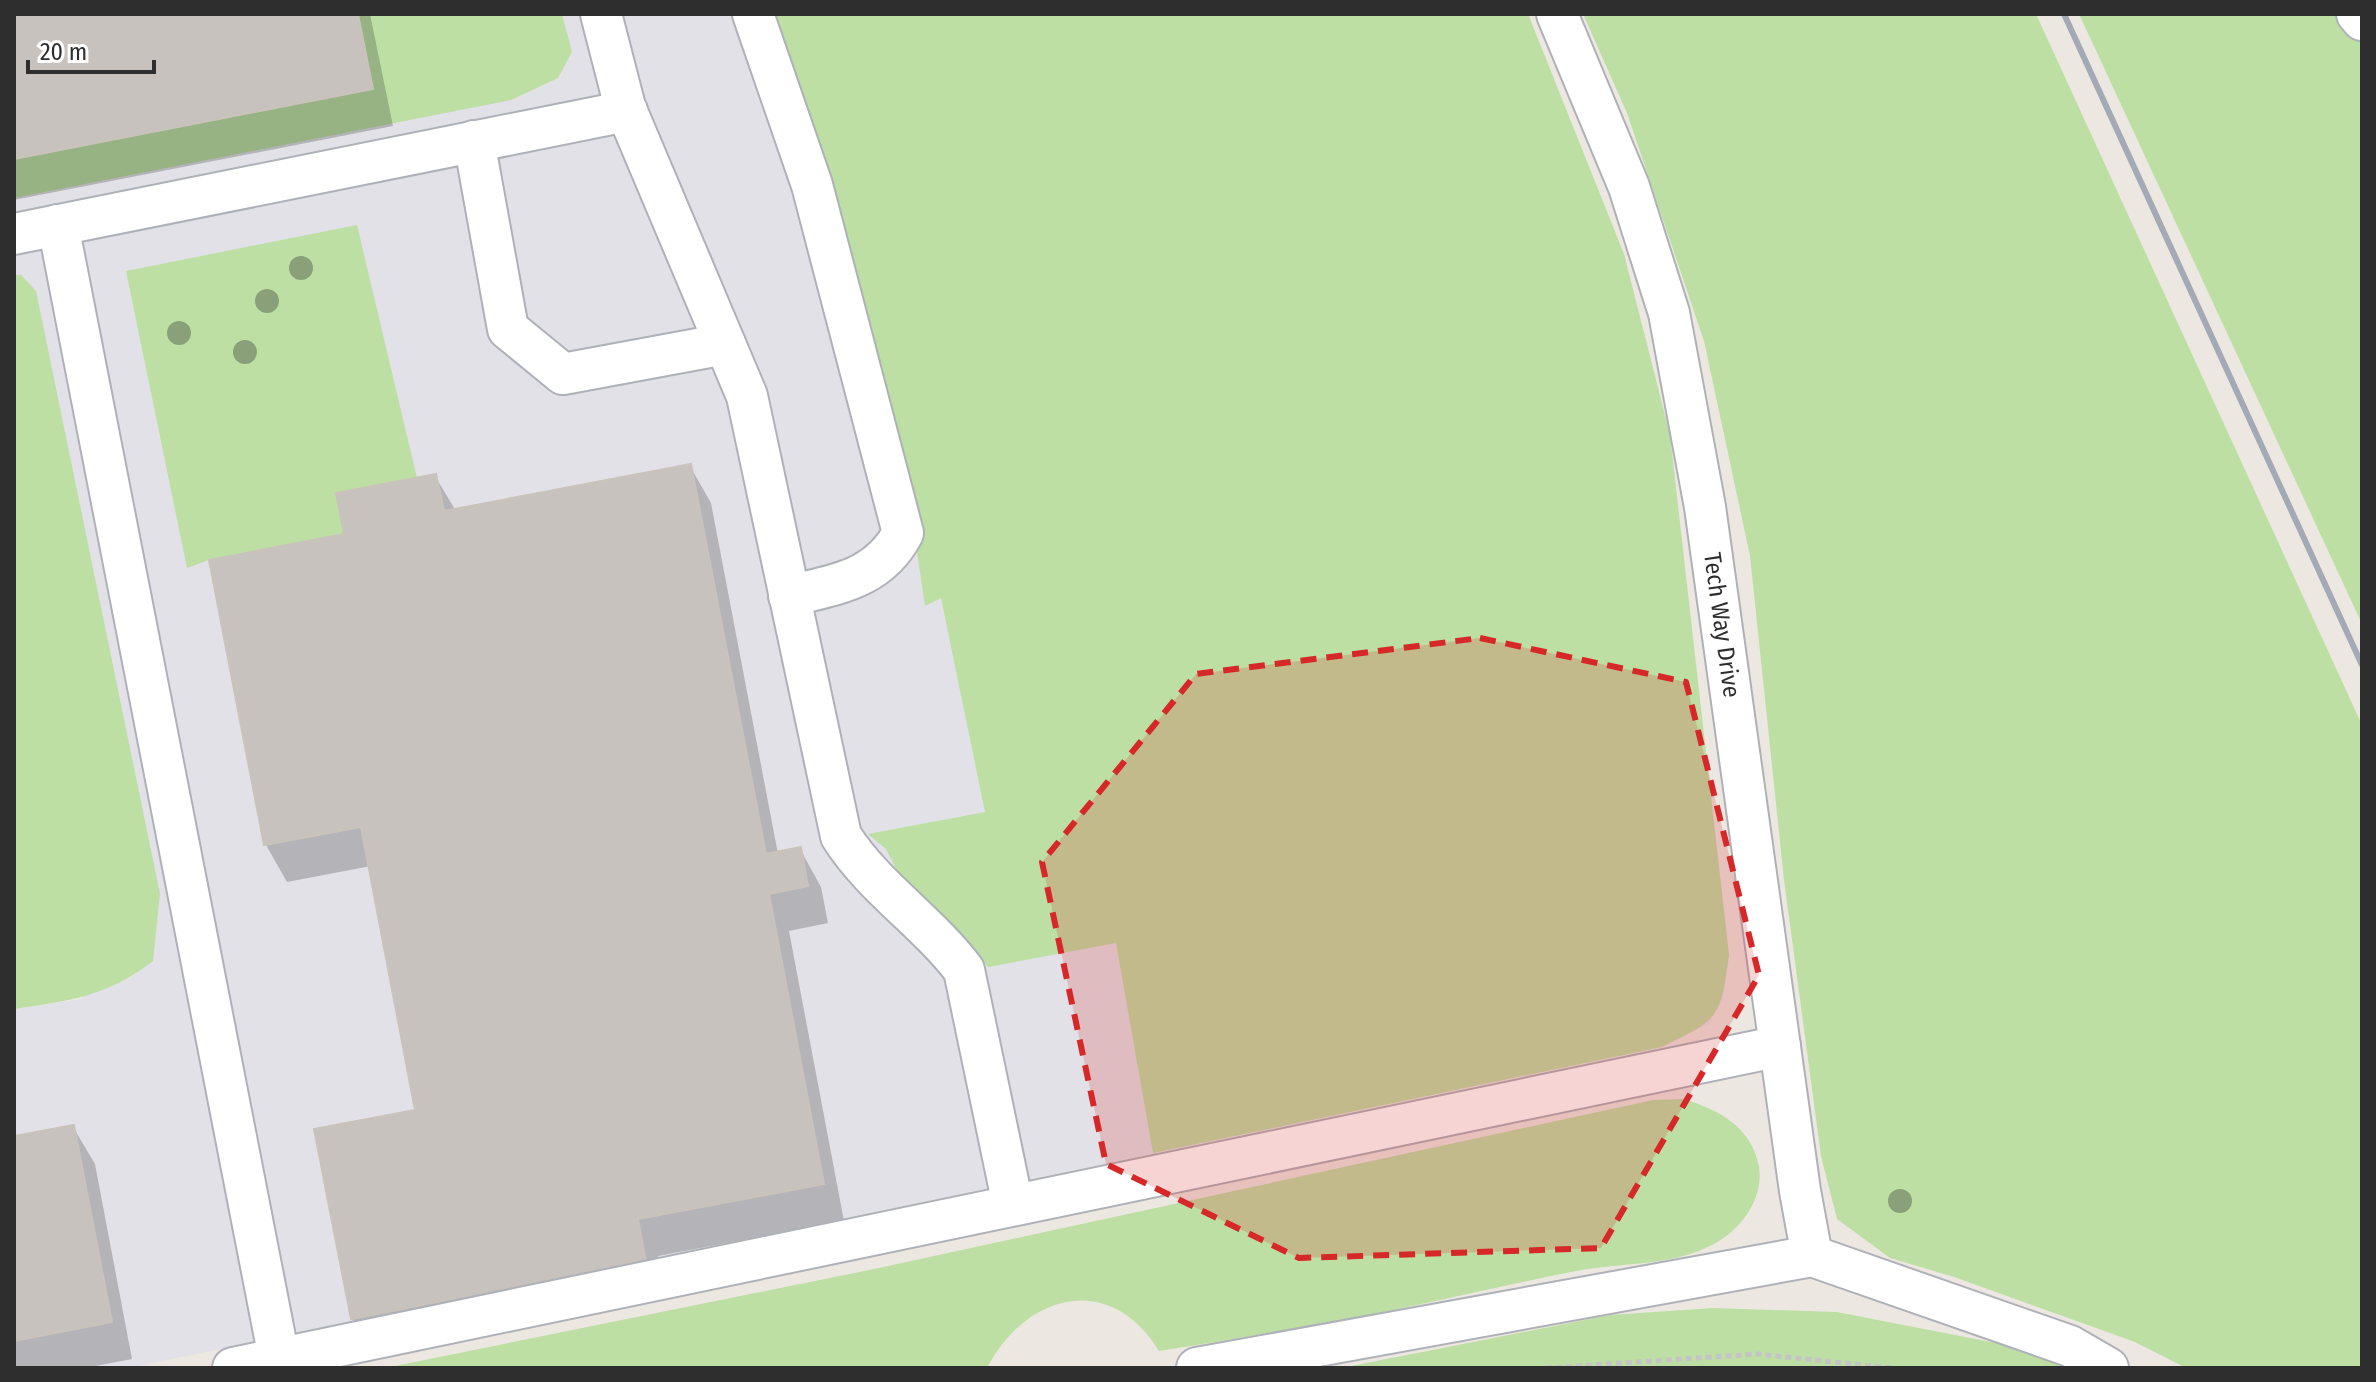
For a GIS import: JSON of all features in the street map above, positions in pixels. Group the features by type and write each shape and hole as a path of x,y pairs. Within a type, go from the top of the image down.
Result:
{"street":[{"path":"601,14 627,111 747,396 841,836 860,866 947,946 964,970 1013,1205"},
{"path":"753,14 812,185 903,533 894,551 859,579 789,596"},
{"name":"Tech Way Drive","path":"1557,14 1629,187 1669,313 1705,507 1812,1256"},
{"path":"2357,14 2362,20"},
{"path":"14,234 627,111"},
{"path":"474,141 508,329 563,374 725,344"},
{"path":"58,225 253,1365 1780,1046"},
{"path":"1197,1368 1812,1256 2070,1346 2108,1368"}],"path":[{"path":"1546,1368 1757,1354 1893,1368"}],"highlighted area":[{"path":"1480,638 1686,682 1759,975 1601,1248 1299,1258 1106,1164 1042,862 1196,674"}],"shaded area":[{"path":"14,14 1528,14 1624,254 1670,435 1729,955 1723,1001 1708,1024 1662,1047 129,1368 14,1368 14,1009 82,999 14,285"}],"green space":[{"path":"14,14 562,14 572,52 558,78 511,100 14,198"},
{"path":"761,14 1528,14 1624,254 1670,435 1729,955 1719,1005 1706,1022 1662,1047 1153,1153 1116,943 988,967 903,882 886,849 868,834 985,812 941,598 925,606 912,519"},
{"path":"1583,14 2036,14 2362,725 2362,1368 2186,1368 2135,1342 1954,1277 1890,1258 1837,1219 1821,1156 1784,880 1750,556 1704,341 1627,113"},
{"path":"2079,14 2362,14 2362,624"},
{"path":"357,225 417,478 344,534 209,560 187,568 126,271"},
{"path":"14,275 21,275 36,291 160,894 153,961 120,982 87,995 14,1009"},
{"path":"1684,1099 1721,1115 1741,1131 1755,1153 1760,1179 1754,1202 1732,1232 1712,1245 1680,1257 1576,1271 1348,1319 1159,1351 1139,1326 1117,1309 1093,1301 1069,1301 1023,1322 1004,1342 987,1368 385,1368 874,1269 1653,1100"},
{"path":"1713,1308 1837,1312 2006,1345 2070,1368 1341,1368 1610,1315"}],"building":[{"path":"14,14 358,14 373,89 14,159"},
{"path":"691,464 766,854 801,847 808,886 769,894 824,1184 638,1219 646,1262 351,1319 314,1129 415,1110 361,827 264,845 209,560 344,534 336,493 436,474 444,511"},
{"path":"74,1125 112,1322 14,1341 14,1136"}],"railway":[{"path":"2064,14 2362,665"}]}
